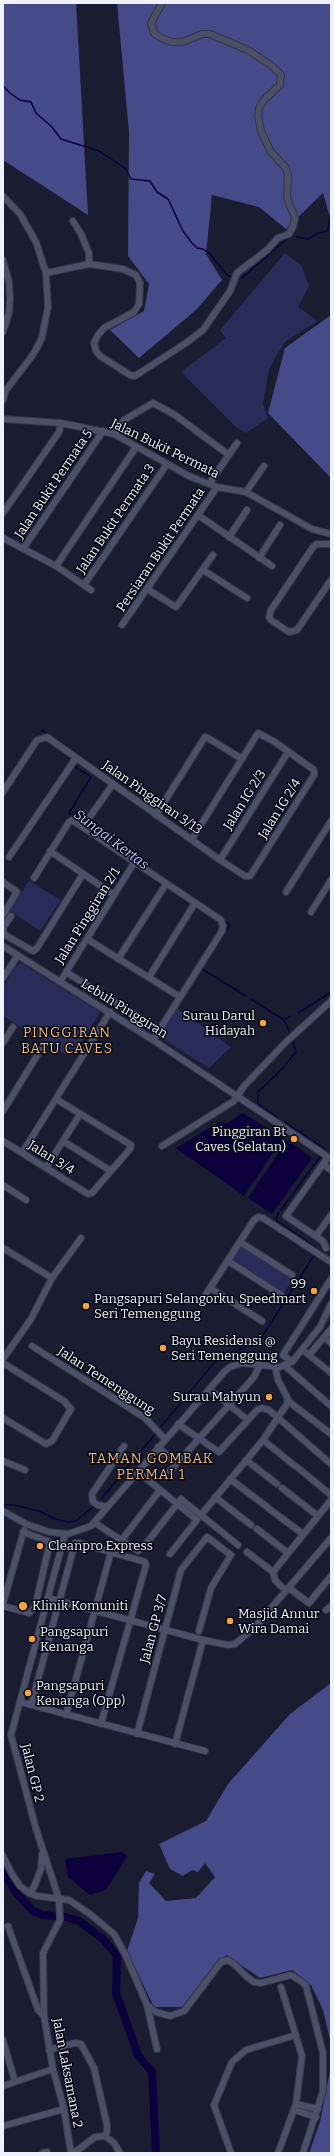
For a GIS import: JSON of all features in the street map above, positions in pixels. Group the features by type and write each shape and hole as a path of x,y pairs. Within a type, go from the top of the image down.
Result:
{"street":[{"path":"46,273 88,264 128,270 136,275 140,283 139,304 134,312 104,328 98,334 94,343 96,351 100,356 130,375 135,376 186,343 202,330 230,291 237,273 267,250 278,238 289,234 294,223 294,212 287,198 288,177 286,168 271,152 261,130 258,116 259,108 264,100 280,86 282,75 272,66 248,50 210,34 202,34 183,42 172,42 154,34 151,23 154,14 162,3"},
{"path":"3,196 20,214 36,242 46,273 48,307 42,336 32,356 6,390 3,400"},
{"path":"73,221 81,234 89,253 88,264"},
{"path":"3,260 9,282 10,299 9,313 3,332"},
{"path":"114,434 124,420 153,404 175,415 229,455"},
{"name":"Jalan Bukit Permata","path":"3,419 61,423 114,434 167,464 209,484 246,492 312,529 331,534"},
{"path":"3,513 59,432 61,423"},
{"name":"Jalan Bukit Permata 5","path":"23,549 103,431"},
{"path":"209,484 237,443"},
{"path":"56,566 136,447"},
{"name":"Jalan Bukit Permata 3","path":"84,585 167,464"},
{"path":"246,492 264,466"},
{"name":"Persiaran Bukit Permata","path":"122,625 217,486"},
{"path":"229,537 247,510"},
{"path":"198,515 272,566"},
{"path":"259,558 280,525"},
{"path":"3,538 56,566 91,590"},
{"path":"331,544 317,544 313,547 271,610 269,616 271,620 279,627 289,632 297,630 331,580"},
{"path":"147,588 176,607 213,555"},
{"path":"203,570 247,598"},
{"name":"Jalan IG 2/4","path":"192,840 258,733 312,768 314,775 253,873 250,876 246,876"},
{"name":"Jalan Pinggiran 3/13","path":"3,792 37,740 46,737 220,860 246,876"},
{"path":"156,815 205,738 208,738 242,759"},
{"name":"Jalan IG 2/3","path":"220,860 288,752"},
{"path":"9,856 76,758"},
{"path":"89,818 113,784"},
{"path":"34,878 50,851 69,822 72,820 221,920 223,926 222,931 153,1040"},
{"path":"286,892 331,821"},
{"path":"50,851 114,896"},
{"name":"Jalan Pinggiran 2/1","path":"60,982 134,863"},
{"path":"11,916 3,929 5,935 34,951 83,874"},
{"path":"311,912 331,880"},
{"path":"3,882 16,891 16,894 3,915"},
{"path":"118,959 166,884"},
{"path":"148,978 195,903"},
{"path":"87,939 180,997"},
{"name":"Lebuh Pinggiran","path":"3,946 110,1012 330,1158"},
{"path":"3,978 18,955"},
{"path":"66,972 159,1030"},
{"path":"162,1146 234,1101 244,1086 286,1042 331,1001"},
{"path":"22,1153 110,1012"},
{"path":"3,1043 13,1027"},
{"path":"3,1111 43,1046"},
{"path":"56,1099 131,1145 130,1149 111,1171 63,1141"},
{"path":"46,1168 80,1114"},
{"name":"Jalan 3/4","path":"3,1141 88,1194 92,1193 111,1171"},
{"path":"326,1248 323,1241 287,1218 287,1214 323,1164 330,1158"},
{"path":"323,1164 331,1170"},
{"path":"3,1185 26,1200"},
{"path":"316,1236 331,1215"},
{"path":"201,1302 254,1220 263,1218 331,1262"},
{"path":"3,1359 31,1319 52,1278 81,1238"},
{"path":"240,1242 292,1275"},
{"path":"3,1248 52,1278"},
{"path":"228,1261 281,1295"},
{"path":"292,1362 284,1355 331,1278"},
{"path":"210,1288 262,1321"},
{"path":"3,1511 26,1524 49,1532 65,1534 82,1531 95,1523 137,1471 158,1448 164,1437 178,1424 230,1367 242,1363 275,1367 285,1366 292,1362 320,1327 330,1308"},
{"path":"309,1355 331,1328"},
{"path":"324,1337 331,1343"},
{"name":"Jalan Temenggung","path":"32,1346 145,1418 154,1425 164,1437"},
{"path":"303,1350 331,1373"},
{"path":"3,1363 64,1401 71,1409 52,1441 46,1444 3,1418"},
{"path":"170,1471 228,1404 254,1377 260,1365"},
{"path":"285,1366 331,1406"},
{"path":"275,1367 278,1380 288,1401 331,1434"},
{"path":"209,1389 248,1420"},
{"path":"201,1514 263,1440 288,1401"},
{"path":"178,1424 219,1452 257,1410 262,1408 269,1410 331,1464"},
{"path":"263,1440 331,1495"},
{"path":"111,1504 106,1507 98,1505 94,1502 92,1494 124,1446"},
{"path":"158,1448 176,1464"},
{"path":"246,1460 318,1516"},
{"path":"3,1461 25,1470"},
{"path":"137,1471 160,1490 201,1514 238,1544"},
{"path":"230,1479 303,1534"},
{"path":"121,1541 160,1490"},
{"path":"215,1497 288,1553"},
{"path":"273,1572 331,1500"},
{"path":"95,1523 132,1549 138,1551 179,1502"},
{"path":"170,1554 197,1522 179,1502"},
{"path":"23,1532 50,1542 49,1554 35,1607 30,1613 3,1605 23,1532 26,1524"},
{"name":"Jalan GP 2","path":"60,1908 59,1899 43,1851 11,1735 65,1534"},
{"name":"Jalan GP 3/7","path":"137,1734 181,1570 206,1538 230,1553 231,1557 211,1588 199,1631"},
{"path":"48,1598 203,1640 228,1645 235,1644 255,1627 331,1538"},
{"path":"31,1705 76,1543 111,1552 145,1562 101,1724"},
{"path":"66,1714 111,1552"},
{"path":"247,1552 273,1572 275,1580 288,1590 310,1603 331,1576"},
{"path":"49,1554 59,1556"},
{"path":"35,1607 45,1610"},
{"path":"175,1744 203,1640"},
{"path":"20,1702 205,1751"},
{"path":"28,1893 34,1887 41,1869 43,1851"},
{"path":"3,1856 20,1886 28,1893 69,1900 90,1914 114,1934 126,1956 147,2005 157,2049"},
{"name":"Jalan Laksamana 2","path":"60,1908 60,1920 43,1953 44,2016 49,2050 64,2109 71,2153"},
{"path":"8,1926 38,2010 44,2016"},
{"path":"147,2005 163,2015 170,2016 184,2011 221,1962 228,1960 254,1982 261,1983 291,1975 306,1986 322,2046 322,2091 316,2117 304,2153"},
{"path":"278,2153 295,2107 302,2056 281,1987"},
{"path":"231,2153 214,2104 232,2062 246,2050 296,2035"},
{"path":"49,2050 75,2043 83,2046 94,2068 107,2125 104,2136"},
{"path":"4,2044 15,2082"},
{"path":"3,2086 53,2069"},
{"path":"295,2107 318,2109"},
{"path":"295,2107 316,2117"},
{"path":"3,2126 64,2109"},
{"path":"74,2153 95,2137 104,2136 114,2144 120,2153"}],"shaded area":[{"path":"3,3 76,3 88,215 3,160"},
{"path":"117,3 331,3 331,221 323,193 286,229 259,207 212,195 206,254 222,280 196,310 139,358 110,330 144,311 149,284 128,256 129,132"},
{"path":"285,253 301,265 309,286 298,307 318,321 286,341 276,356 269,370 263,404 268,418 246,433 236,427 181,372 226,338 220,330"},
{"path":"331,315 331,478 268,413 285,348"},
{"path":"29,881 61,900 40,931 10,911"},
{"path":"21,963 100,1012 76,1052 64,1054 3,1016 3,987 16,966"},
{"path":"177,1008 231,1047 209,1068 158,1036"},
{"path":"243,1113 283,1138 244,1196 176,1148 221,1121 226,1124"},
{"path":"287,1140 312,1158 272,1214 248,1198"},
{"path":"242,1246 293,1278 284,1293 233,1260"},
{"path":"331,1683 331,2044 323,2010 311,1985 292,1970 260,1978 226,1955 182,2007 154,2007 127,1951 138,1918 139,1883 146,1871 155,1874 149,1883 166,1901 196,1898 215,1877 205,1863 198,1872 192,1870 183,1876 170,1869 159,1844 206,1821 228,1784 290,1714"},
{"path":"122,1852 127,1856 106,1890 90,1895 68,1877 65,1859"},
{"path":"331,2066 331,2153 309,2153 320,2122"}],"waterway":[{"path":"3,86 20,100 31,102 36,113 52,127 61,139 99,151 126,169 131,179 150,181 157,192 168,199 183,231 192,243 197,248 203,249 210,254 227,275 232,277"},
{"path":"296,237 309,239 318,233 328,230 331,211"},
{"path":"242,278 289,237"},
{"name":"Sungai Kertas","path":"41,730 48,734"},
{"name":"Sungai Kertas","path":"76,767 91,777 69,813 140,862"},
{"name":"Sungai Kertas","path":"213,951 230,925 223,920"},
{"name":"Sungai Kertas","path":"202,969 246,996"},
{"path":"298,1013 331,992"},
{"name":"Sungai Kertas","path":"251,999 284,1020 291,1035"},
{"path":"284,1020 291,1016"},
{"name":"Sungai Kertas","path":"277,1117 258,1104 258,1092 281,1070 296,1052 292,1039"},
{"name":"Sungai Kertas","path":"285,1122 325,1149"},
{"name":"Sungai Kertas","path":"315,1247 276,1220 278,1214 320,1157"},
{"name":"Sungai Kertas","path":"159,1429 213,1364 219,1359 260,1340 313,1257"},
{"name":"Sungai Kertas","path":"101,1499 157,1432"},
{"name":"Sungai Kertas","path":"3,1505 14,1505 39,1511 55,1519 68,1522 76,1521 94,1506"},
{"path":"3,1872 18,1895 33,1911 43,1915 66,1917 79,1921 103,1939 117,1956 116,1993 138,2055 152,2072 156,2153"}],"place":[{"name":"Surau Darul Hidayah","path":"263,1023"},
{"name":"Pinggiran Bt Caves (Selatan)","path":"294,1139"},
{"name":"99 Speedmart","path":"314,1291"},
{"name":"Pangsapuri Selangorku Seri Temenggung","path":"86,1306"},
{"name":"Bayu Residensi @ Seri Temenggung","path":"163,1348"},
{"name":"Surau Mahyun","path":"269,1397"},
{"name":"Cleanpro Express","path":"40,1546"},
{"name":"Klinik Komuniti","path":"23,1606"},
{"name":"Masjid Annur Wira Damai","path":"230,1621"},
{"name":"Pangsapuri Kenanga","path":"32,1639"},
{"name":"Pangsapuri Kenanga (Opp)","path":"28,1693"}],"district":[{"name":"PINGGIRAN BATU CAVES","path":"67,1042"},
{"name":"TAMAN GOMBAK PERMAI 1","path":"151,1468"}]}
